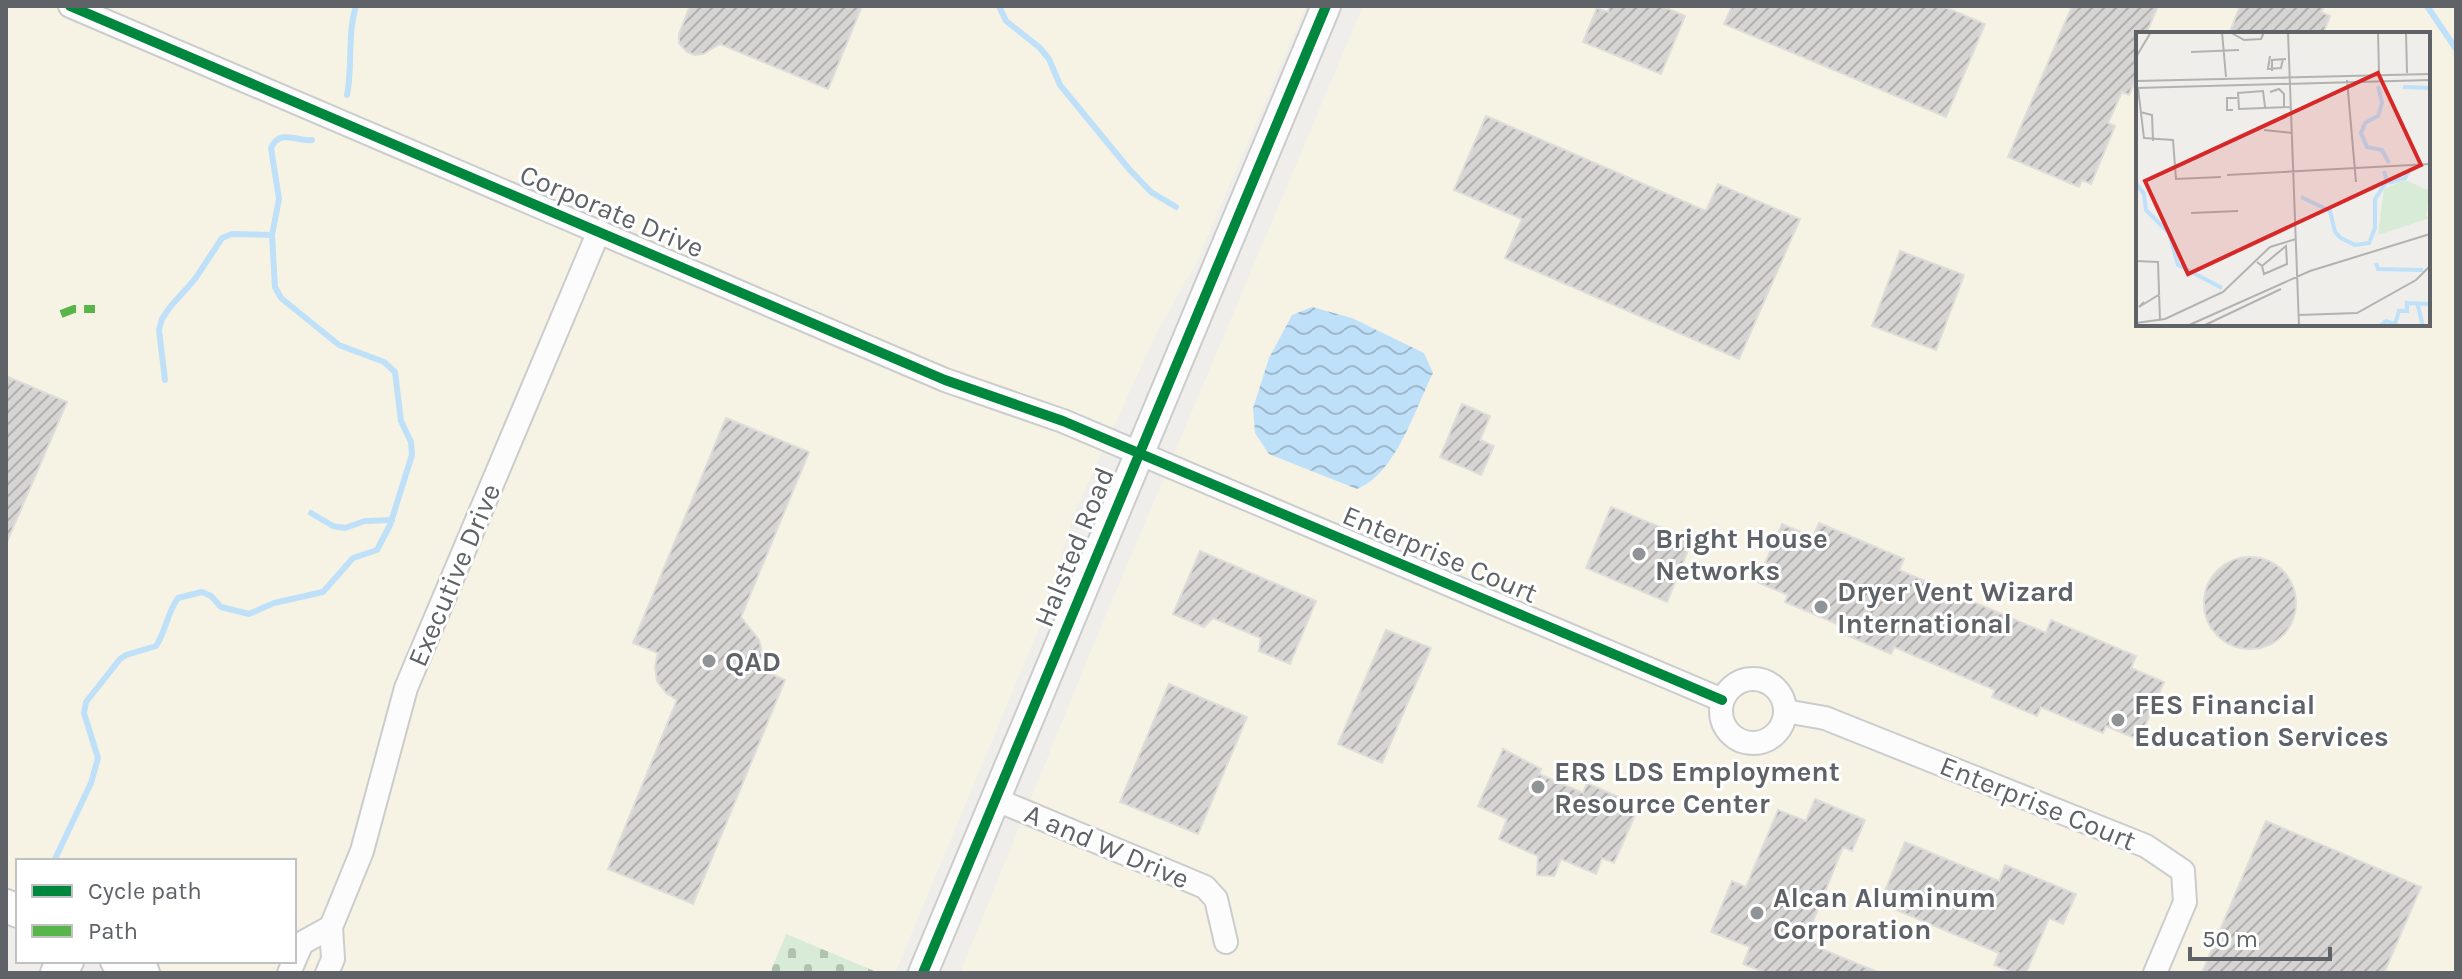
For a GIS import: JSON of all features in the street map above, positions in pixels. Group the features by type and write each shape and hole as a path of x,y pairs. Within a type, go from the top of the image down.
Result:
{"main road":[{"path":"121,963 143,973"}],"street":[{"name":"Corporate Drive","path":"70,6 945,380 1063,421 1139,453"},
{"name":"Halsted Road","path":"923,973 1326,6"},
{"name":"Executive Drive","path":"327,973 333,959 331,927 362,851 406,688 599,231"},
{"name":"Enterprise Court","path":"1139,453 1722,700"},
{"path":"1752,679 1764,681 1775,688 1782,698 1785,711 1783,723 1776,734 1760,742 1741,742 1730,735 1720,712 1722,700 1729,689 1739,682 1752,679"},
{"name":"Enterprise Court","path":"1785,711 1825,718 2137,842 2183,871 2185,902 2155,973"},
{"name":"A and W Drive","path":"997,800 1205,887 1216,899 1226,942"},
{"path":"296,957 302,943 331,927"}],"shaded area":[{"path":"6,6 1306,6 1196,263 1155,336 1074,514 1041,623 895,973 879,973 787,934 770,973 168,973 147,963 296,963 296,859 16,859 16,899 6,894"},
{"path":"1363,6 2456,6 2456,973 960,973 1093,646"}],"green space":[{"path":"786,934 879,973 770,973"}],"water":[{"path":"1312,307 1352,318 1424,353 1433,373 1393,455 1383,470 1357,489 1269,454 1255,433 1253,408 1269,358 1292,315"}],"building":[{"path":"690,6 862,6 828,89 720,44 703,54 687,52 679,43 679,34"},
{"path":"1610,6 1662,6 1685,16 1661,74 1583,42 1597,8 1608,12"},
{"path":"1732,6 1942,6 1985,24 1946,117 1724,24"},
{"path":"2072,6 2158,6 2147,32 2136,32 2136,79 2129,95 2122,92 2108,123 2115,126 2091,184 2082,180 2079,187 2008,157"},
{"path":"2240,6 2324,6 2321,12 2330,16 2324,32 2230,32"},
{"path":"1486,116 1706,211 1718,184 1800,219 1739,359 1505,258 1522,219 1454,190"},
{"path":"1900,251 1964,275 1936,350 1872,326"},
{"path":"6,376 67,402 6,544"},
{"path":"1462,404 1490,416 1480,440 1494,446 1481,475 1440,457"},
{"name":"QAD","path":"726,418 809,452 741,617 759,640 763,655 760,669 785,680 693,904 608,869 677,700 666,693 657,681 655,667 658,653 633,643"},
{"name":"Bright House Networks","path":"1611,507 1692,540 1667,602 1586,568"},
{"path":"1819,523 1904,559 1899,570 2046,633 2051,620 2136,656 2131,668 2164,682 2139,740 2106,726 2103,733 2041,707 2037,716 1992,697 1995,690 1894,647 1891,654 1846,635 1849,629 1785,602 1788,595 1757,582 1782,524 1813,537"},
{"path":"1200,551 1316,601 1290,664 1259,651 1261,638 1213,618 1204,627 1173,614"},
{"path":"2250,557 2268,560 2283,570 2293,585 2296,603 2293,621 2283,636 2268,646 2250,649 2232,646 2217,636 2207,621 2204,603 2207,585 2217,570 2232,560"},
{"path":"1386,630 1431,648 1382,763 1338,744"},
{"path":"1169,684 1247,717 1198,834 1120,802"},
{"path":"1503,749 1541,769 1539,774 1583,793 1587,783 1639,806 1614,863 1602,858 1596,874 1561,859 1554,876 1537,875 1538,856 1499,839 1507,819 1478,806"},
{"path":"1815,799 1865,820 1852,851 1843,847 1809,931 1819,948 1880,973 1766,973 1743,964 1750,947 1711,932 1732,881 1746,887 1778,810 1806,821"},
{"path":"2266,821 2421,887 2384,973 2202,973"},
{"path":"1905,842 1999,881 2005,865 2076,894 2063,924 2049,918 2026,973 2014,973 1994,965 1999,953 1880,903"}],"waterway":[{"path":"347,95 356,6"},
{"path":"999,6 1006,21 1049,59 1060,85 1129,169 1151,192 1176,207"},
{"path":"2427,6 2456,49"},
{"path":"55,859 91,783 98,758 84,713 86,702 120,659 156,646 178,598 202,592 211,596 221,607 249,614 274,603 323,592 353,558 377,550 390,525 412,455 411,442 401,421 395,372 384,362 339,345 281,298 275,287 272,235 279,199 271,148 284,137 312,140"},
{"path":"165,380 159,330 170,307 195,279 222,238 232,234 272,235"},
{"path":"311,513 333,526 345,528 365,521 392,520"}],"marked path":[{"path":"61,314 74,309 95,309"}],"cycle path":[{"path":"70,6 945,380 1063,421 1722,700"},
{"path":"923,973 1326,6"}],"place":[{"name":"Bright House Networks","path":"1639,554"},
{"name":"Dryer Vent Wizard International","path":"1821,607"},
{"name":"QAD","path":"709,661"},
{"name":"FES Financial Education Services","path":"2118,720"},
{"name":"ERS LDS Employment Resource Center","path":"1538,787"},
{"name":"Alcan Aluminum Corporation","path":"1757,913"}]}
